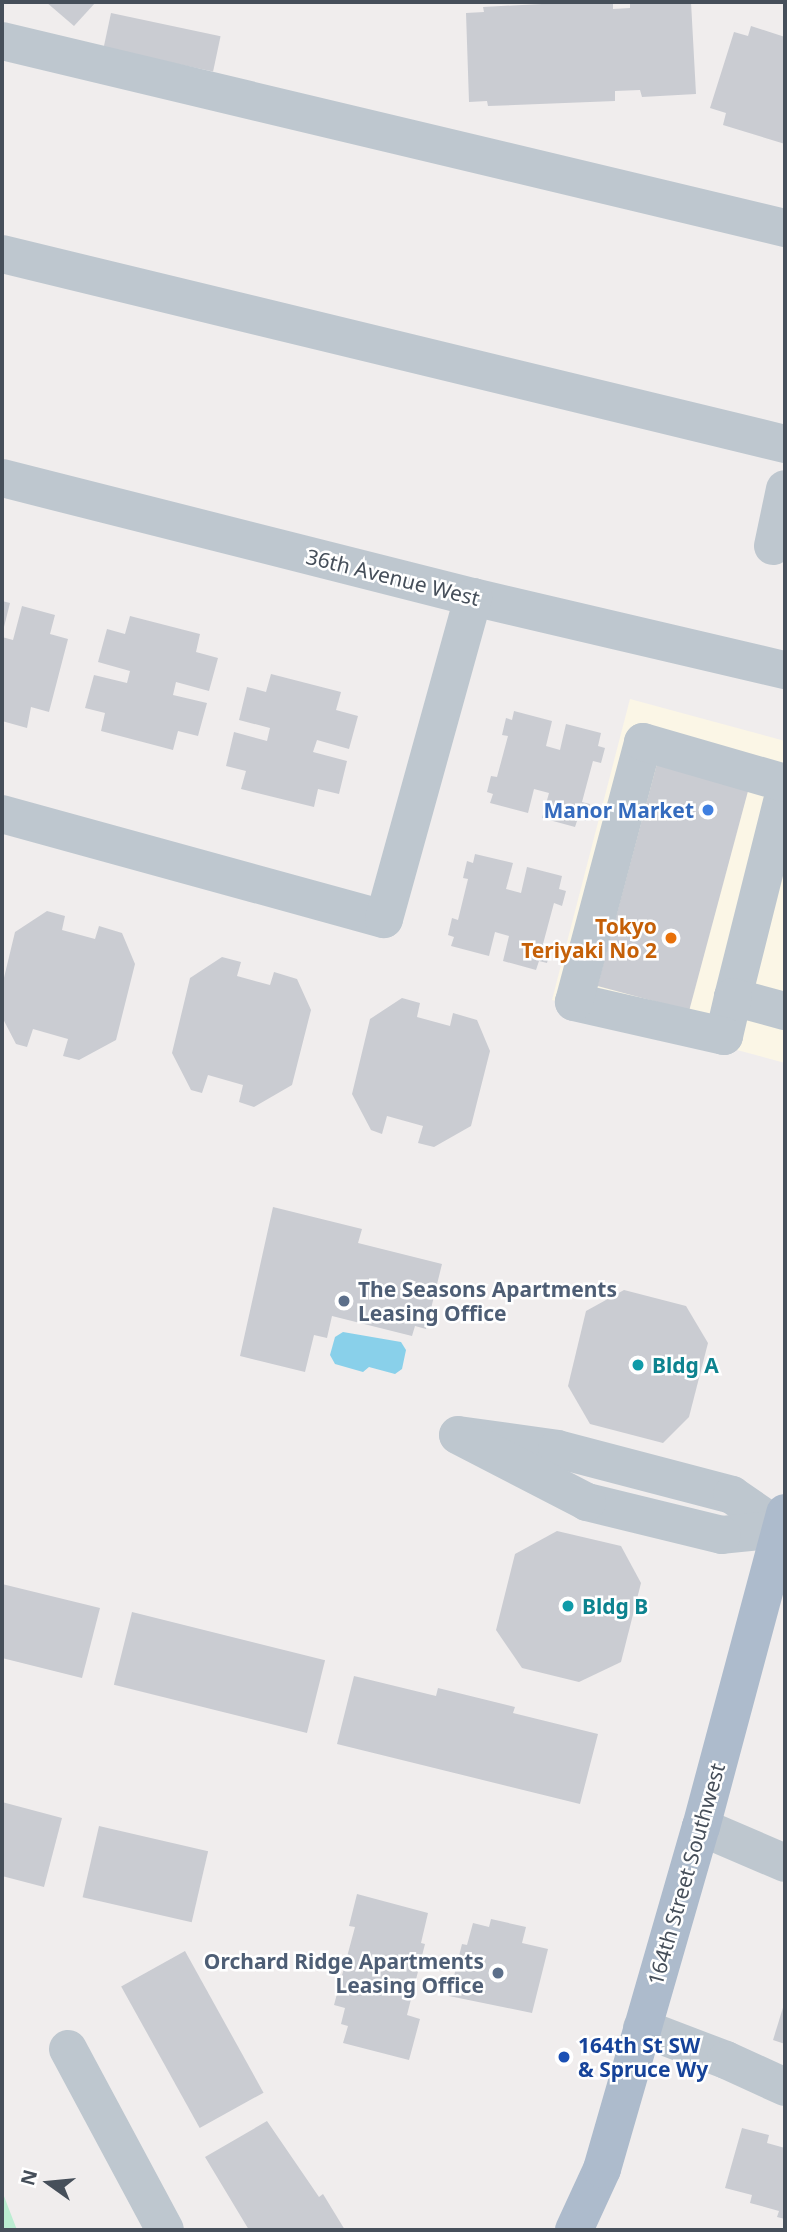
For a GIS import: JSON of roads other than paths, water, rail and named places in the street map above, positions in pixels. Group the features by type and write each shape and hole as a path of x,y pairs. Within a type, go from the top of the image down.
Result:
{"main road":[{"name":"164th Street Southwest","path":"574,2230 602,2169 701,1827 783,1521"}],"street":[{"path":"2,41 785,228"},
{"path":"2,254 785,443"},
{"name":"36th Avenue West","path":"2,478 473,597 785,670"},
{"path":"773,546 785,489"},
{"path":"2,814 384,919 473,597"},
{"path":"785,783 643,742 574,1002 724,1036 785,790"},
{"path":"733,997 785,1011"},
{"path":"458,1435 557,1450 732,1495 783,1521 722,1535 587,1502 458,1435"},
{"path":"701,1827 785,1863"},
{"path":"642,2028 726,2060 785,2087"},
{"path":"68,2049 165,2230"}],"water":[{"path":"343,1332 401,1342 406,1350 402,1369 395,1374 369,1367 363,1372 335,1364 330,1355 335,1337"}],"place":[{"name":"Manor Market","path":"708,810"},
{"name":"Tokyo Teriyaki No 2","path":"671,938"},
{"name":"The Seasons Apartments Leasing Office","path":"344,1301"},
{"name":"Bldg A","path":"638,1365"},
{"name":"Bldg B","path":"568,1606"},
{"name":"Orchard Ridge Apartments Leasing Office","path":"498,1973"},
{"name":"164th St SW & Spruce Wy","path":"564,2057"}]}
